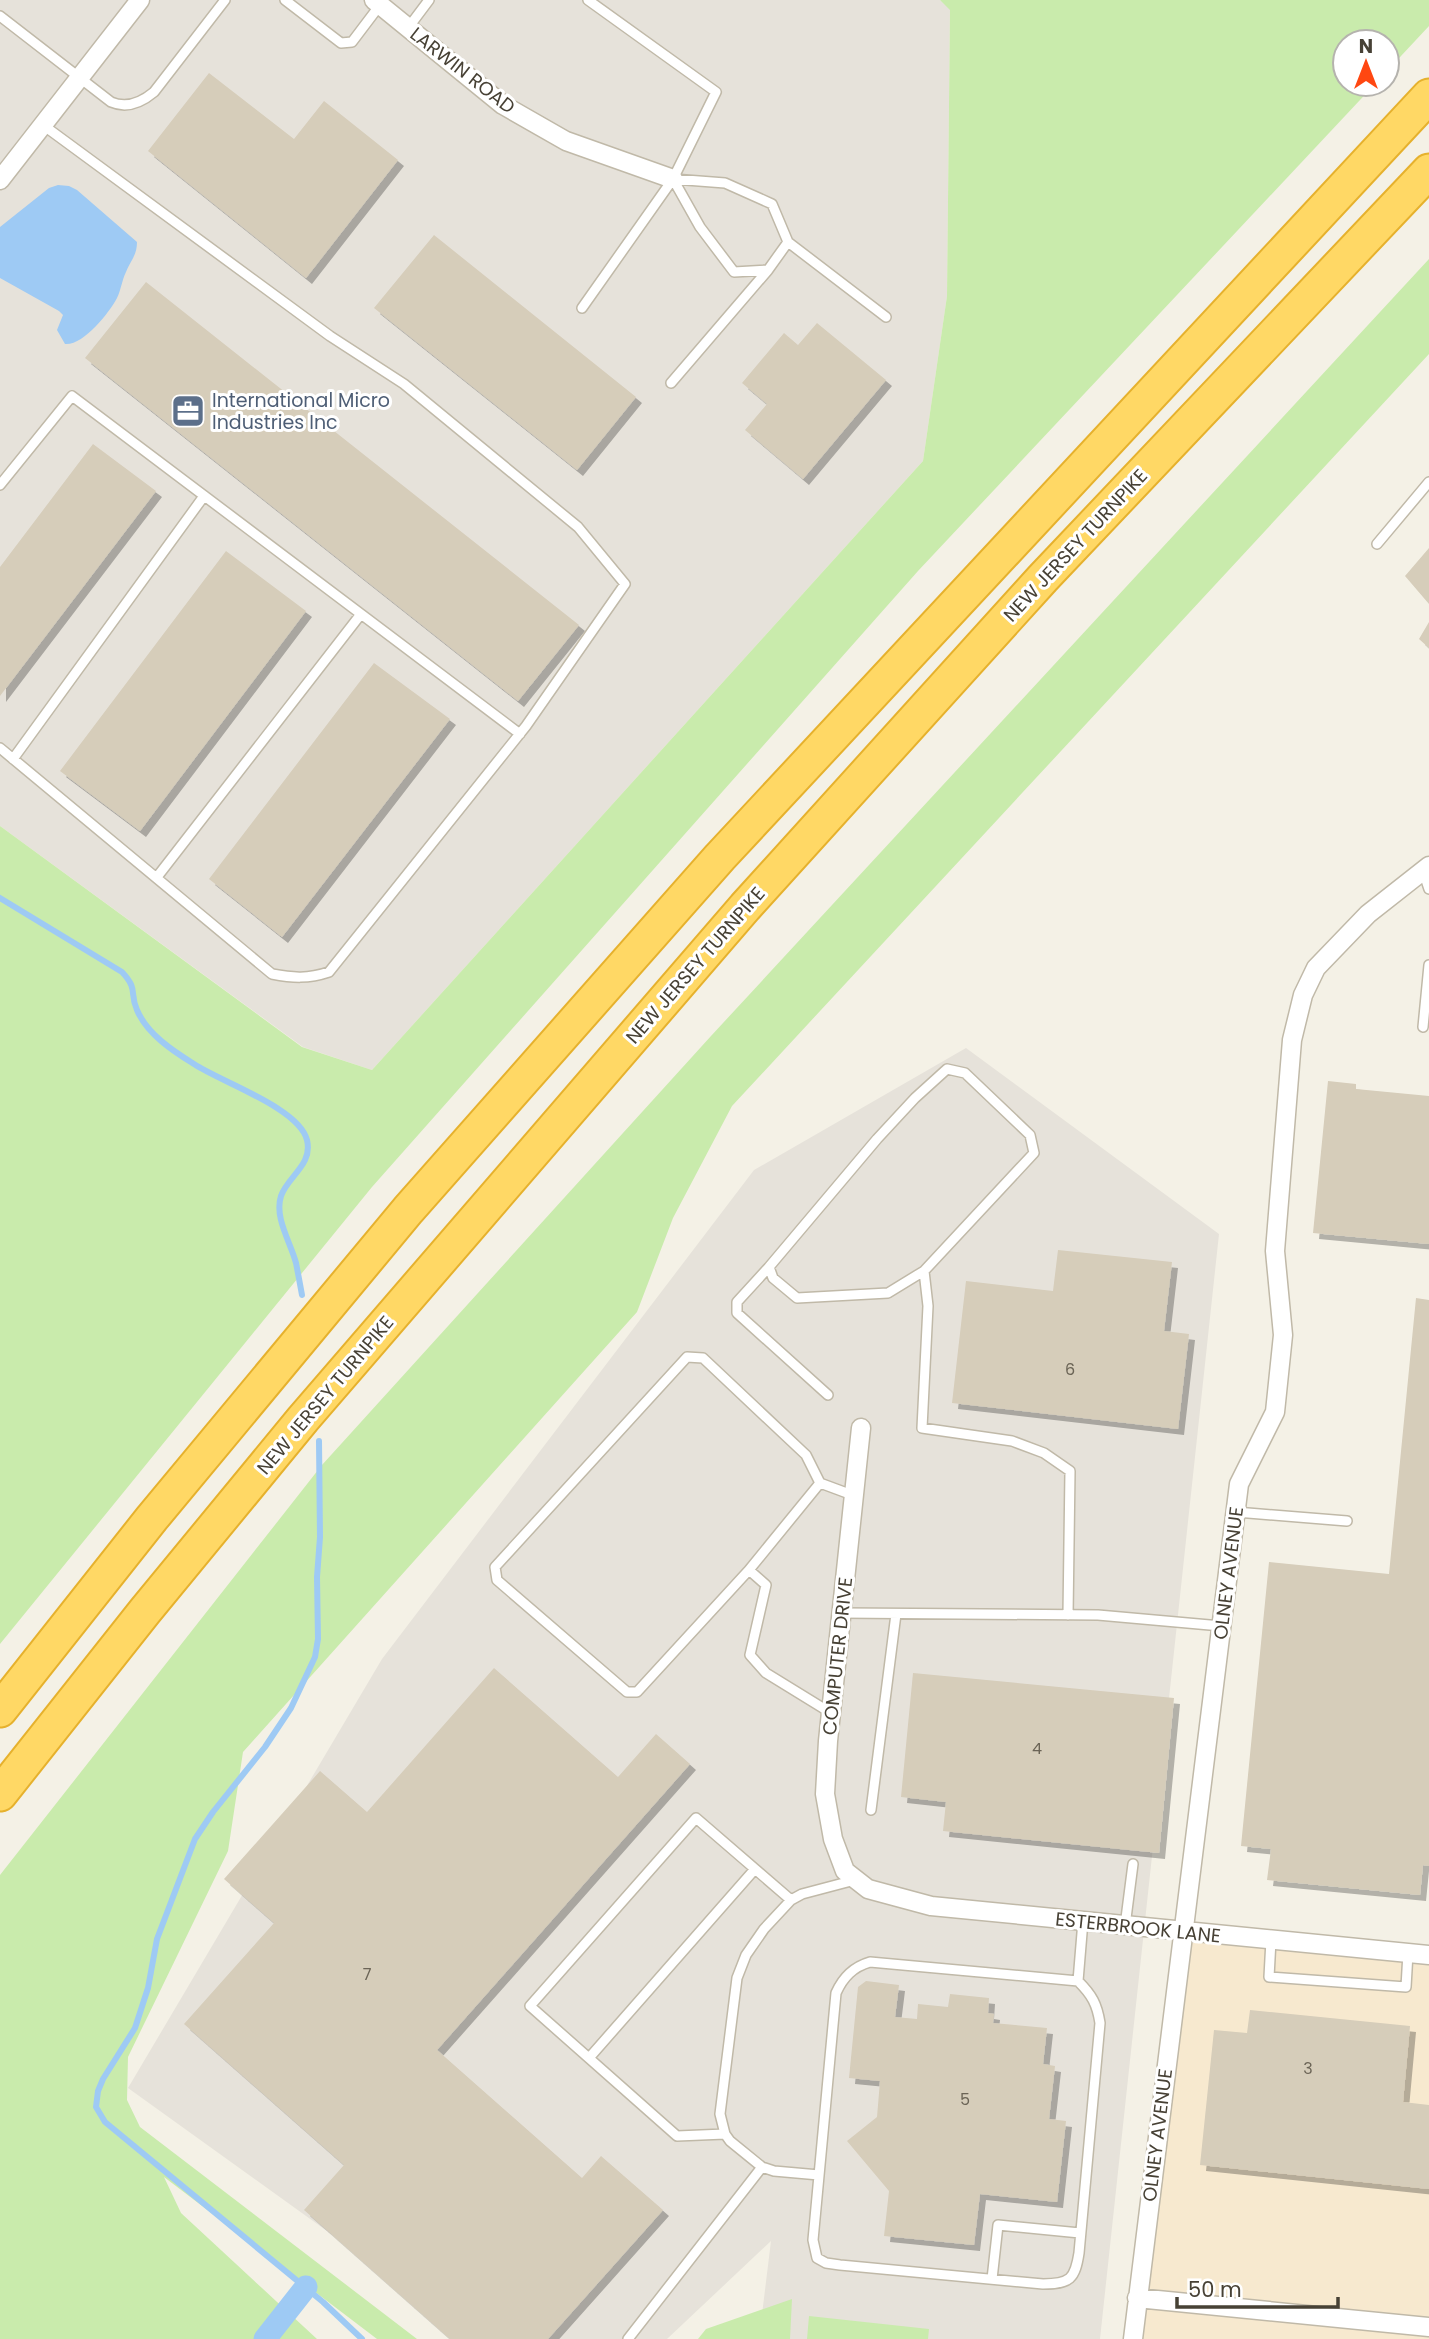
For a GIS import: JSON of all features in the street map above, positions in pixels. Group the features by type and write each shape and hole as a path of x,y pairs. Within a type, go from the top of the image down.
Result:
{"highway":[{"path":"0,1710 152,1518 408,1210 692,888 1429,96"},
{"name":"NEW JERSEY TURNPIKE","path":"0,1794 145,1611 303,1419 745,907 1044,578 1429,171"}],"street":[{"path":"0,180 139,0"},
{"name":"LARWIN ROAD","path":"377,3 503,105 566,141 673,179"},
{"name":"OLNEY AVENUE","path":"1133,2339 1239,1484 1275,1412 1283,1335 1275,1251 1292,1040 1303,995 1316,968 1363,919 1426,869"},
{"name":"COMPUTER DRIVE","path":"855,1878 845,1871 833,1839 825,1794 861,1428"},
{"name":"ESTERBROOK LANE","path":"855,1878 868,1889 931,1906 1429,1955"},
{"path":"1137,2298 1429,2327"}],"lane":[{"path":"0,16 79,78 118,105 127,105 145,100 154,92 225,0"},
{"path":"285,0 341,43 347,44 352,42 377,3"},
{"path":"408,28 429,0"},
{"path":"582,308 673,179 716,92 588,0"},
{"path":"0,748 272,974 296,978 314,977 329,972 520,734 625,584 578,527 404,384 330,336 43,125"},
{"path":"673,179 725,183 772,204 788,242 886,317"},
{"path":"673,179 699,227 734,272 768,270"},
{"path":"671,383 768,270 788,242"},
{"path":"0,485 72,397 520,734"},
{"path":"1377,544 1429,482"},
{"path":"13,759 204,496"},
{"path":"157,877 361,614"},
{"path":"1426,869 1429,889"},
{"path":"1423,1027 1429,965"},
{"path":"769,1267 773,1278 797,1298 888,1293 924,1271 1034,1153 1030,1135 965,1073 947,1069 915,1098 877,1139 737,1302 737,1313 828,1395"},
{"path":"924,1271 928,1306 922,1428 1012,1441 1044,1453 1070,1471 1068,1615"},
{"path":"820,1483 749,1570 637,1692 627,1692 497,1580 495,1567 687,1357 703,1358 793,1442 806,1455 820,1483 855,1496"},
{"path":"1236,1512 1346,1521"},
{"path":"749,1570 766,1585 750,1655 766,1673 831,1713"},
{"path":"842,1613 1098,1615 1221,1626"},
{"path":"871,1810 896,1614"},
{"path":"725,2134 677,2136 530,2006 696,1818 791,1900"},
{"path":"1125,1926 1133,1864"},
{"path":"589,2058 755,1869"},
{"path":"819,2175 774,2171 762,2166 730,2141 725,2134 720,2114 737,1978 746,1955 764,1929 791,1900 855,1878"},
{"path":"1078,1981 1083,1922"},
{"path":"1271,1940 1269,1978 1406,1987 1408,1953"},
{"path":"870,1962 1078,1981 1098,2005 1100,2023 1080,2233 1076,2268 1071,2280 1060,2284 1044,2284 841,2265 826,2263 817,2258 813,2240 836,1993 847,1974 861,1964 870,1962"},
{"path":"628,2339 762,2166"},
{"path":"992,2279 998,2225 1080,2233"}],"shaded area":[{"path":"0,0 940,0 950,9 947,296 923,461 372,1070 303,1047 0,826"},
{"path":"966,1048 1219,1234 1100,2339 759,2339 771,2241 667,2339 477,2339 128,2088 382,1659 754,1170"},
{"path":"1182,1931 1429,1957 1429,2339 1138,2339"}],"green space":[{"path":"940,0 1429,0 1429,26 1401,56 1401,28 1331,28 1331,98 1362,98 918,571 372,1187 0,1644 0,826 302,1047 372,1070 923,461 947,296 950,10"},
{"path":"1429,259 1429,354 732,1106 673,1218 637,1312 243,1752 228,1851 128,2057 127,2100 140,2127 417,2339 377,2339 164,2177 181,2213 317,2339 0,2339 0,1875 322,1465 711,1036"},
{"path":"792,2299 790,2339 698,2339 706,2329"},
{"path":"809,2316 929,2329 928,2339 807,2339"}],"water":[{"path":"58,185 77,190 137,242 135,254 108,312 80,340 65,344 57,330 63,315 0,278 0,227 49,188"}],"building":[{"path":"209,73 294,139 324,101 398,160 306,278 148,151"},
{"path":"434,235 636,397 577,470 374,308"},
{"path":"146,282 579,625 518,701 85,358"},
{"path":"817,323 886,380 803,479 745,430 767,404 742,383 784,333 798,345"},
{"path":"93,444 156,491 0,696 0,567"},
{"path":"1429,548 1429,604 1405,576"},
{"path":"226,551 306,611 140,831 60,771"},
{"path":"1429,622 1429,648 1419,639"},
{"path":"374,663 450,719 282,937 209,879"},
{"path":"1328,1081 1356,1084 1356,1089 1429,1096 1429,1244 1313,1233"},
{"path":"1058,1250 1172,1262 1164,1331 1189,1334 1178,1429 952,1403 966,1281 1053,1291"},
{"path":"1416,1298 1429,1300 1429,1866 1423,1865 1420,1895 1267,1880 1271,1849 1241,1846 1269,1562 1389,1574"},
{"path":"494,1668 618,1777 656,1734 690,1764 437,2050 582,2178 601,2156 663,2210 548,2339 450,2339 304,2210 344,2165 184,2024 274,1923 224,1879 320,1771 367,1812"},
{"path":"913,1673 1174,1698 1159,1853 943,1831 946,1802 901,1797"},
{"path":"866,1981 899,1985 895,2017 917,2019 918,2004 948,2007 950,1994 989,1998 988,2013 994,2014 993,2023 1047,2028 1043,2064 1055,2066 1049,2119 1066,2121 1057,2202 980,2194 974,2245 884,2236 889,2191 847,2141 877,2117 880,2081 849,2078 858,1987"},
{"path":"1250,2010 1410,2026 1403,2102 1429,2105 1429,2189 1200,2165 1214,2030 1247,2033"}],"waterway":[{"path":"0,898 122,972 132,987 141,1019 169,1048 206,1071 275,1107 301,1128 307,1140 306,1156 284,1189 279,1204 281,1222 296,1263 302,1295"},
{"path":"319,1441 320,1537 317,1577 318,1639 315,1657 291,1708 195,1839 157,1939 148,1988 135,2028 103,2079 96,2107 105,2122 323,2302 362,2339"},
{"path":"265,2339 306,2287"}],"place":[{"name":"International Micro Industries Inc","path":"188,411"}]}
